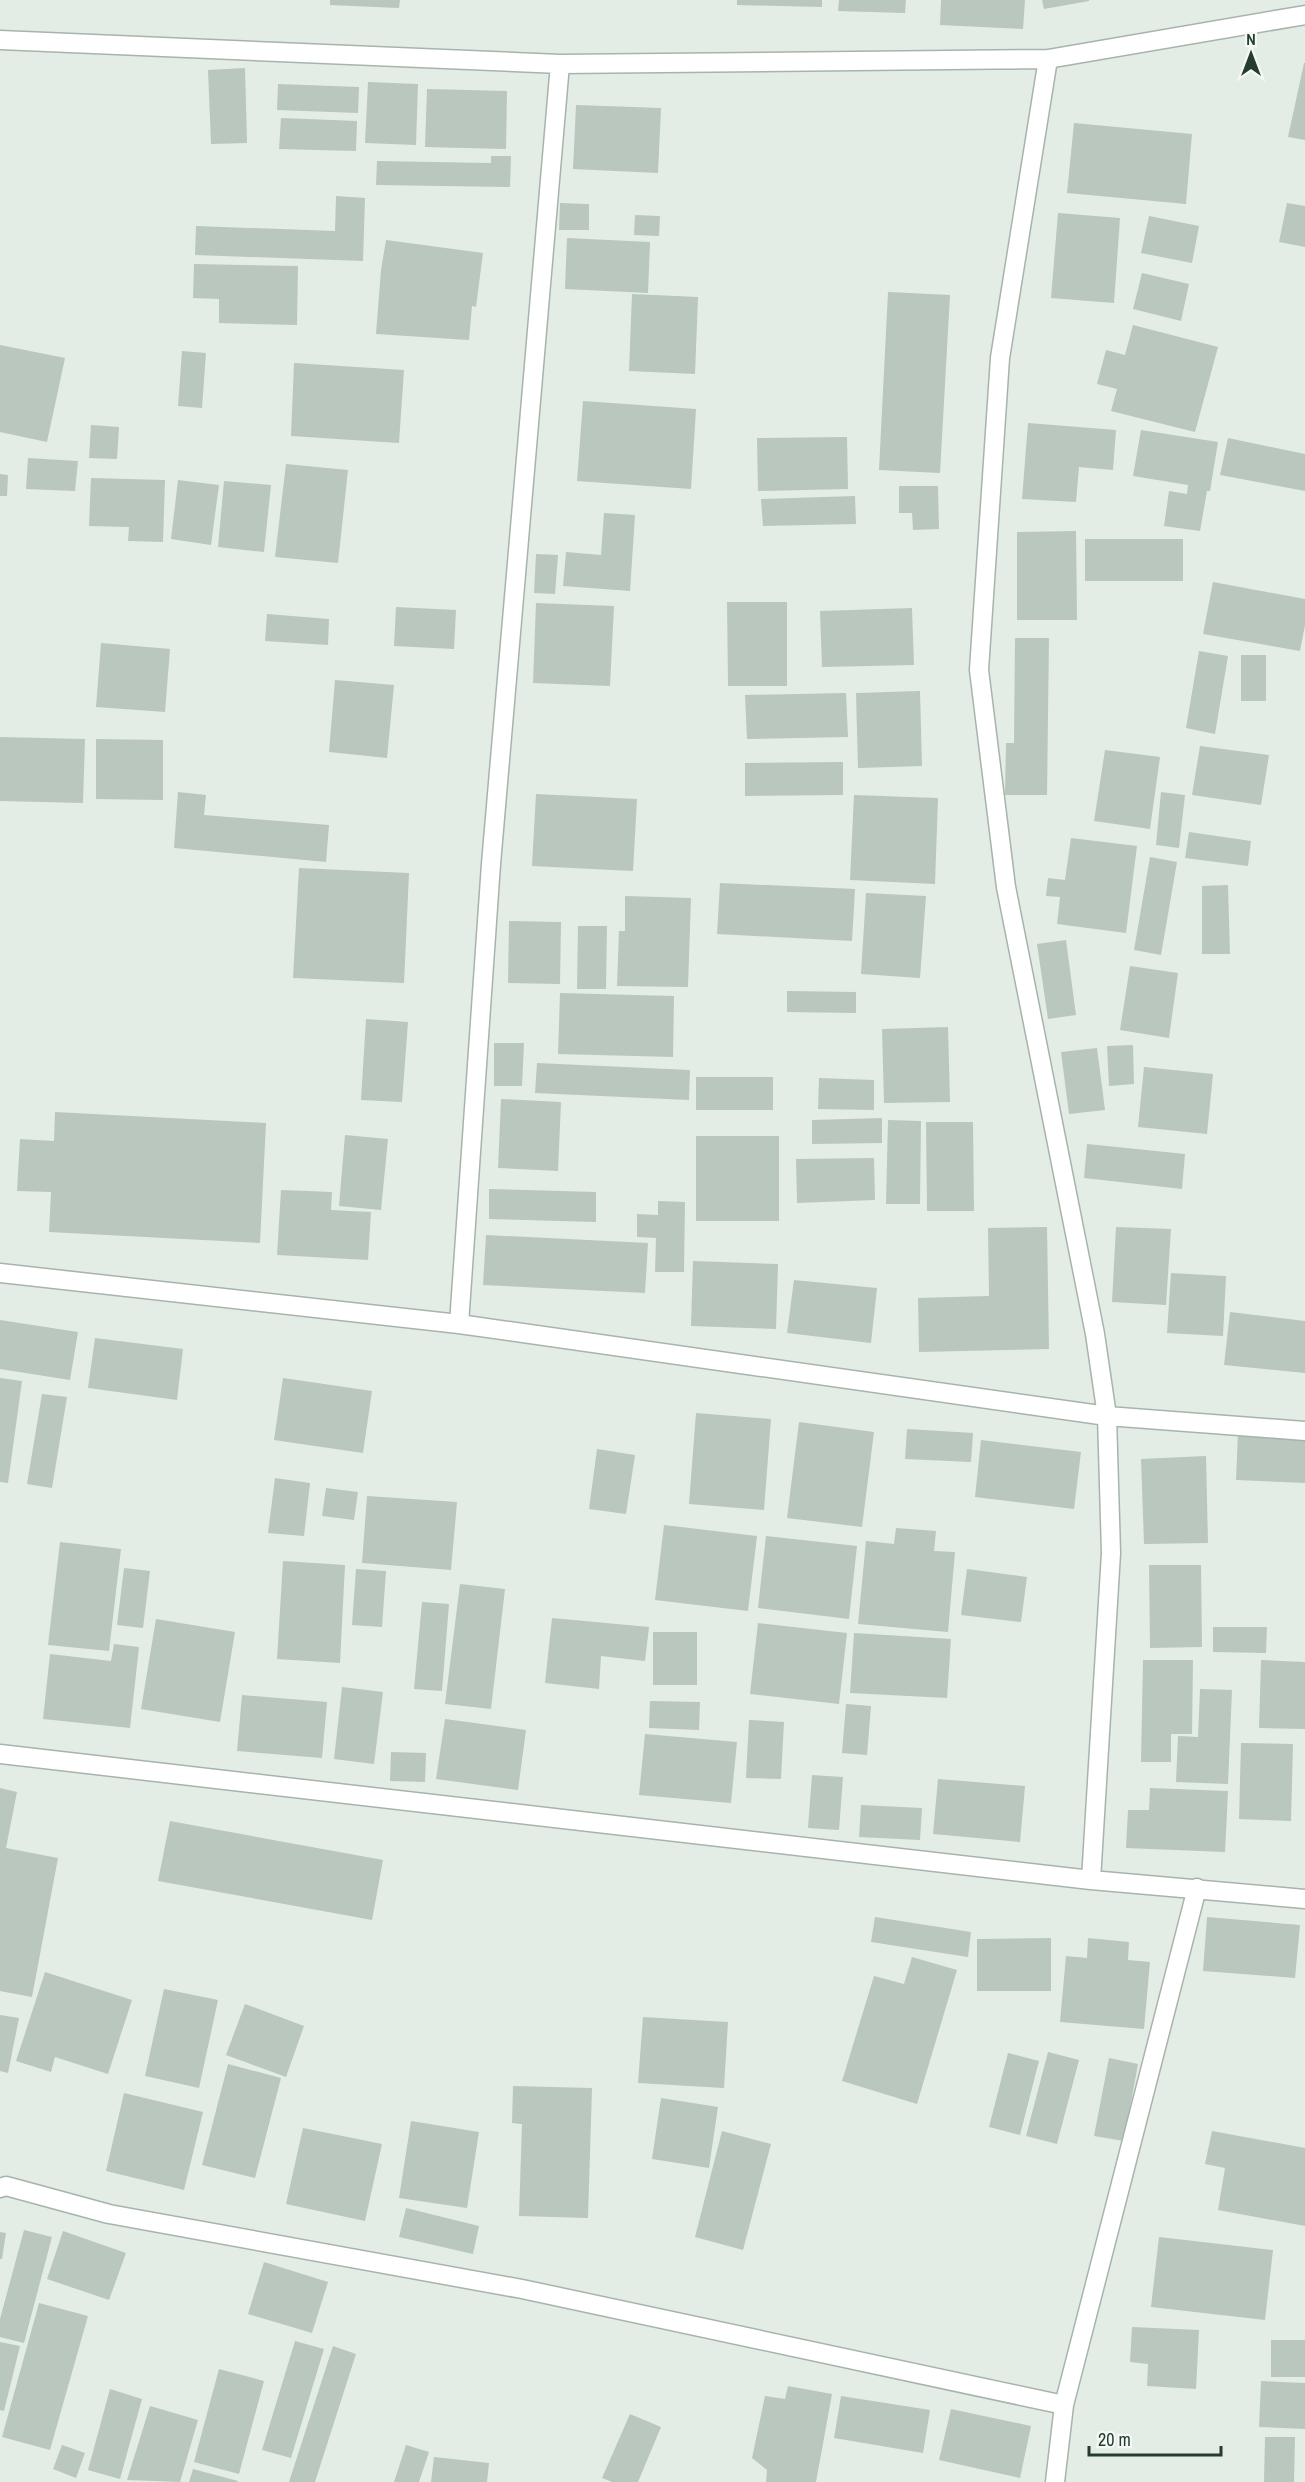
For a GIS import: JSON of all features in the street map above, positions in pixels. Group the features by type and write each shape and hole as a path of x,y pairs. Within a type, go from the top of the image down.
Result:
{"street":[{"path":"0,40 560,64 1048,59 1305,15"},
{"path":"1048,59 1000,358 979,670 1006,887 1095,1334 1107,1416 1111,1553 1091,1880"},
{"path":"459,1324 491,864 560,64"},
{"path":"0,1273 459,1324 1107,1416 1305,1431"},
{"path":"0,1754 1091,1880 1305,1899"},
{"path":"1055,2482 1064,2404 1197,1888"},
{"path":"0,2188 6,2186 108,2214 522,2289 1064,2404"}],"building":[{"path":"330,0 400,0 399,8 330,5"},
{"path":"737,0 822,0 822,7 737,5"},
{"path":"839,0 906,0 905,13 838,11"},
{"path":"941,0 1025,0 1023,29 940,25"},
{"path":"1042,0 1089,0 1089,1 1044,9"},
{"path":"1305,63 1305,140 1288,137"},
{"path":"245,68 247,143 211,144 208,70"},
{"path":"368,82 418,84 416,145 365,143"},
{"path":"278,84 359,87 358,113 277,110"},
{"path":"427,89 507,91 506,149 425,147"},
{"path":"576,105 661,108 658,173 573,169"},
{"path":"281,118 357,121 356,151 279,149"},
{"path":"1074,123 1192,134 1186,204 1067,193"},
{"path":"491,156 511,156 510,187 376,185 377,161 491,163"},
{"path":"336,196 365,198 363,261 195,255 196,226 335,231"},
{"path":"560,203 589,204 589,230 559,230"},
{"path":"1287,203 1305,206 1305,247 1279,242"},
{"path":"1058,213 1120,218 1114,303 1051,298"},
{"path":"635,215 660,216 659,236 634,235"},
{"path":"1149,216 1199,226 1192,263 1141,253"},
{"path":"567,238 650,242 648,293 565,289"},
{"path":"386,240 483,253 476,307 472,306 469,340 376,334"},
{"path":"194,264 298,266 297,325 219,323 219,299 193,298"},
{"path":"1142,273 1189,284 1181,321 1133,309"},
{"path":"888,292 950,295 940,473 879,470"},
{"path":"632,294 698,297 695,374 629,371"},
{"path":"1133,325 1218,347 1195,432 1111,411 1117,389 1097,384 1106,350 1125,355"},
{"path":"0,345 65,358 47,442 0,432"},
{"path":"182,351 206,353 202,408 178,406"},
{"path":"294,363 404,370 399,443 291,436"},
{"path":"583,401 696,409 691,489 577,481"},
{"path":"1028,423 1116,430 1113,470 1079,467 1076,502 1022,499"},
{"path":"91,425 119,427 117,459 89,458"},
{"path":"1141,430 1218,442 1210,491 1207,491 1200,531 1164,526 1169,491 1187,494 1188,485 1133,476"},
{"path":"847,437 848,489 758,491 757,438"},
{"path":"1228,438 1305,454 1305,491 1220,475"},
{"path":"28,458 78,461 75,491 26,489"},
{"path":"286,464 348,470 338,563 275,557"},
{"path":"0,474 8,475 7,496 0,496"},
{"path":"91,478 165,480 163,542 128,541 129,527 89,526"},
{"path":"178,480 219,485 211,545 171,539"},
{"path":"224,481 271,485 264,552 218,547"},
{"path":"899,486 938,486 939,529 913,530 912,513 899,513"},
{"path":"855,496 856,524 763,526 761,499"},
{"path":"604,513 635,515 630,591 563,586 566,552 601,555"},
{"path":"1076,531 1077,620 1017,620 1017,532"},
{"path":"1085,539 1183,539 1183,581 1085,581"},
{"path":"536,554 558,555 555,594 534,593"},
{"path":"1213,582 1305,599 1305,625 1300,651 1203,634"},
{"path":"727,602 787,602 787,686 728,686"},
{"path":"536,603 614,606 610,686 533,683"},
{"path":"396,607 456,610 454,649 394,646"},
{"path":"912,608 914,665 822,667 820,611"},
{"path":"267,614 329,619 328,645 265,641"},
{"path":"1015,638 1049,638 1047,795 1005,795 1006,743 1014,743"},
{"path":"101,643 170,649 165,712 96,707"},
{"path":"1199,651 1228,656 1215,734 1186,728"},
{"path":"1241,655 1266,655 1266,701 1241,701"},
{"path":"335,680 394,685 387,758 329,752"},
{"path":"920,691 922,766 858,768 856,693"},
{"path":"846,693 848,737 747,739 745,695"},
{"path":"0,737 85,739 83,803 0,801"},
{"path":"96,739 163,740 163,800 96,799"},
{"path":"1200,746 1269,755 1261,805 1192,795"},
{"path":"1105,750 1160,757 1150,829 1094,821"},
{"path":"843,762 843,795 745,796 745,763"},
{"path":"178,792 206,795 204,815 329,825 326,862 174,848"},
{"path":"1161,792 1185,795 1179,848 1156,845"},
{"path":"536,794 637,799 633,871 532,866"},
{"path":"854,795 938,798 935,884 850,880"},
{"path":"1189,832 1251,841 1248,866 1185,858"},
{"path":"1071,838 1137,846 1126,933 1057,924 1060,897 1046,896 1048,878 1065,880"},
{"path":"1150,857 1177,862 1161,955 1134,950"},
{"path":"299,868 409,873 404,983 293,978"},
{"path":"720,883 855,889 852,941 717,934"},
{"path":"1228,885 1230,954 1202,954 1202,886"},
{"path":"866,893 926,896 920,978 861,974"},
{"path":"625,896 691,898 688,987 617,986 619,931 625,931"},
{"path":"509,921 561,922 560,984 508,983"},
{"path":"578,926 607,926 606,989 577,989"},
{"path":"1066,940 1076,1015 1048,1019 1037,944"},
{"path":"1130,966 1178,973 1169,1038 1120,1030"},
{"path":"787,991 856,992 856,1013 787,1012"},
{"path":"560,993 674,996 673,1057 558,1054"},
{"path":"366,1019 408,1022 402,1102 361,1100"},
{"path":"948,1027 950,1102 884,1103 882,1029"},
{"path":"494,1043 524,1043 522,1086 494,1086"},
{"path":"1133,1045 1134,1084 1109,1086 1107,1046"},
{"path":"1097,1048 1105,1110 1069,1114 1061,1052"},
{"path":"537,1063 690,1070 689,1100 535,1093"},
{"path":"1144,1067 1213,1074 1207,1134 1138,1127"},
{"path":"696,1077 773,1077 773,1110 696,1110"},
{"path":"819,1078 874,1080 874,1110 818,1109"},
{"path":"501,1099 561,1102 558,1171 498,1168"},
{"path":"55,1112 266,1123 260,1243 49,1232 51,1192 17,1191 20,1139 54,1141"},
{"path":"882,1118 882,1143 812,1144 812,1120"},
{"path":"888,1120 921,1121 920,1204 886,1204"},
{"path":"926,1122 973,1122 974,1211 927,1211"},
{"path":"345,1135 388,1139 381,1210 339,1206"},
{"path":"696,1136 779,1136 779,1221 696,1221"},
{"path":"1087,1144 1185,1154 1182,1189 1084,1178"},
{"path":"874,1158 875,1200 797,1203 796,1159"},
{"path":"489,1189 596,1192 596,1222 489,1219"},
{"path":"281,1190 332,1192 331,1210 371,1212 368,1260 277,1255"},
{"path":"658,1201 685,1202 684,1272 655,1272 656,1238 637,1237 637,1214 658,1215"},
{"path":"1047,1227 1049,1349 919,1352 918,1298 989,1296 988,1228"},
{"path":"1116,1227 1171,1229 1166,1305 1112,1302"},
{"path":"486,1235 648,1243 645,1293 483,1285"},
{"path":"693,1261 778,1264 776,1329 691,1326"},
{"path":"1171,1273 1226,1276 1223,1336 1167,1333"},
{"path":"794,1280 877,1288 871,1343 787,1333"},
{"path":"1230,1312 1305,1321 1305,1373 1224,1365"},
{"path":"0,1320 78,1332 70,1380 0,1369"},
{"path":"95,1338 183,1349 177,1400 88,1388"},
{"path":"0,1378 22,1381 8,1483 0,1482"},
{"path":"283,1378 372,1391 363,1453 274,1440"},
{"path":"42,1394 67,1397 52,1488 27,1484"},
{"path":"696,1413 771,1419 764,1510 689,1504"},
{"path":"799,1422 874,1432 862,1527 787,1518"},
{"path":"907,1429 973,1433 971,1462 905,1459"},
{"path":"1238,1432 1305,1434 1305,1483 1236,1480"},
{"path":"981,1440 1081,1452 1074,1509 975,1497"},
{"path":"597,1449 635,1455 626,1514 589,1509"},
{"path":"1206,1456 1208,1543 1144,1544 1141,1459"},
{"path":"275,1478 310,1483 304,1536 268,1533"},
{"path":"326,1488 358,1492 354,1520 322,1516"},
{"path":"367,1496 457,1502 451,1570 362,1563"},
{"path":"664,1525 757,1536 748,1611 655,1600"},
{"path":"896,1528 936,1531 934,1551 955,1552 948,1632 858,1624 866,1541 894,1544"},
{"path":"766,1536 857,1546 849,1619 758,1608"},
{"path":"60,1542 121,1549 109,1651 48,1645"},
{"path":"283,1561 345,1565 340,1663 277,1659"},
{"path":"1149,1565 1201,1565 1202,1647 1150,1648"},
{"path":"124,1568 150,1571 143,1628 117,1625"},
{"path":"356,1569 386,1571 382,1627 352,1625"},
{"path":"967,1569 1027,1577 1021,1622 961,1615"},
{"path":"460,1584 505,1589 491,1709 445,1704"},
{"path":"422,1602 449,1604 442,1691 414,1689"},
{"path":"552,1618 649,1627 645,1661 601,1656 599,1689 545,1683"},
{"path":"156,1619 235,1632 220,1722 141,1709"},
{"path":"758,1623 847,1633 839,1704 750,1694"},
{"path":"1213,1627 1267,1627 1266,1653 1213,1652"},
{"path":"653,1632 697,1632 697,1685 653,1685"},
{"path":"854,1633 951,1639 947,1698 850,1693"},
{"path":"114,1644 139,1647 130,1728 43,1719 50,1654 111,1661"},
{"path":"1143,1660 1193,1660 1192,1734 1171,1734 1171,1762 1141,1762"},
{"path":"1261,1660 1305,1662 1305,1729 1259,1728"},
{"path":"342,1687 383,1692 374,1764 334,1759"},
{"path":"1200,1689 1232,1690 1228,1784 1176,1782 1178,1736 1198,1737"},
{"path":"242,1695 327,1702 322,1758 237,1751"},
{"path":"650,1701 700,1702 699,1730 649,1728"},
{"path":"846,1704 871,1706 867,1755 842,1753"},
{"path":"445,1719 526,1730 518,1790 436,1779"},
{"path":"749,1720 784,1722 781,1779 746,1778"},
{"path":"645,1734 737,1742 731,1803 639,1795"},
{"path":"1241,1743 1293,1744 1291,1821 1239,1819"},
{"path":"391,1752 426,1753 425,1782 390,1781"},
{"path":"812,1775 843,1777 839,1830 808,1828"},
{"path":"938,1779 1025,1786 1020,1842 933,1834"},
{"path":"0,1788 17,1792 6,1848 58,1858 32,1997 0,1991"},
{"path":"1150,1788 1228,1791 1225,1852 1126,1848 1128,1810 1149,1810"},
{"path":"861,1805 922,1808 920,1840 859,1837"},
{"path":"170,1821 383,1860 372,1920 158,1881"},
{"path":"875,1917 971,1932 968,1957 871,1942"},
{"path":"1207,1917 1300,1925 1295,1978 1203,1971"},
{"path":"1051,1938 1051,1991 977,1991 977,1939"},
{"path":"1088,1938 1129,1942 1128,1960 1150,1962 1144,2029 1060,2022 1066,1956 1087,1958"},
{"path":"912,1957 957,1970 917,2104 842,2081 874,1976 904,1984"},
{"path":"45,1972 132,2000 108,2074 55,2057 51,2072 16,2061"},
{"path":"164,1989 218,2000 199,2088 145,2076"},
{"path":"245,2004 304,2026 286,2077 226,2055"},
{"path":"0,2015 19,2018 8,2073 0,2071"},
{"path":"643,2017 728,2022 724,2088 638,2083"},
{"path":"1048,2052 1079,2060 1057,2144 1026,2136"},
{"path":"1008,2053 1039,2061 1020,2135 989,2127"},
{"path":"1109,2058 1138,2064 1124,2141 1094,2136"},
{"path":"228,2064 281,2078 255,2178 202,2165"},
{"path":"513,2086 592,2088 588,2218 519,2216 522,2124 512,2123"},
{"path":"124,2093 203,2112 184,2190 106,2171"},
{"path":"661,2098 718,2107 709,2168 652,2159"},
{"path":"411,2121 479,2132 467,2208 399,2198"},
{"path":"303,2128 382,2144 365,2221 286,2204"},
{"path":"722,2131 771,2144 743,2250 695,2237"},
{"path":"1212,2131 1305,2148 1305,2226 1218,2210 1225,2168 1205,2164"},
{"path":"406,2208 479,2226 473,2254 399,2237"},
{"path":"24,2230 52,2237 24,2343 0,2337 0,2319"},
{"path":"63,2231 126,2253 109,2300 47,2279"},
{"path":"0,2232 6,2233 2,2259 0,2259"},
{"path":"1159,2237 1273,2250 1265,2320 1151,2307"},
{"path":"264,2262 328,2282 312,2333 248,2314"},
{"path":"39,2303 88,2316 50,2450 2,2437"},
{"path":"1132,2327 1199,2330 1196,2389 1147,2386 1148,2364 1130,2362"},
{"path":"1271,2340 1305,2340 1305,2377 1271,2377"},
{"path":"295,2341 324,2349 291,2458 262,2450"},
{"path":"0,2342 20,2346 4,2411 0,2410"},
{"path":"333,2346 356,2354 315,2482 289,2482"},
{"path":"219,2369 264,2381 239,2474 194,2462"},
{"path":"1261,2381 1305,2383 1305,2429 1259,2427"},
{"path":"788,2386 832,2394 816,2482 766,2482 767,2470 752,2458 765,2396 785,2399"},
{"path":"110,2389 142,2399 120,2479 88,2470"},
{"path":"841,2396 930,2410 923,2453 834,2438"},
{"path":"150,2406 198,2420 180,2482 127,2480"},
{"path":"951,2409 1031,2426 1020,2478 939,2460"},
{"path":"630,2414 661,2427 638,2482 612,2482 602,2478"},
{"path":"1265,2437 1295,2437 1294,2482 1264,2482"},
{"path":"62,2445 85,2453 76,2478 53,2469"},
{"path":"406,2445 429,2452 419,2482 394,2482"},
{"path":"434,2457 489,2463 487,2482 431,2482"},
{"path":"193,2469 238,2481 189,2482"}]}
